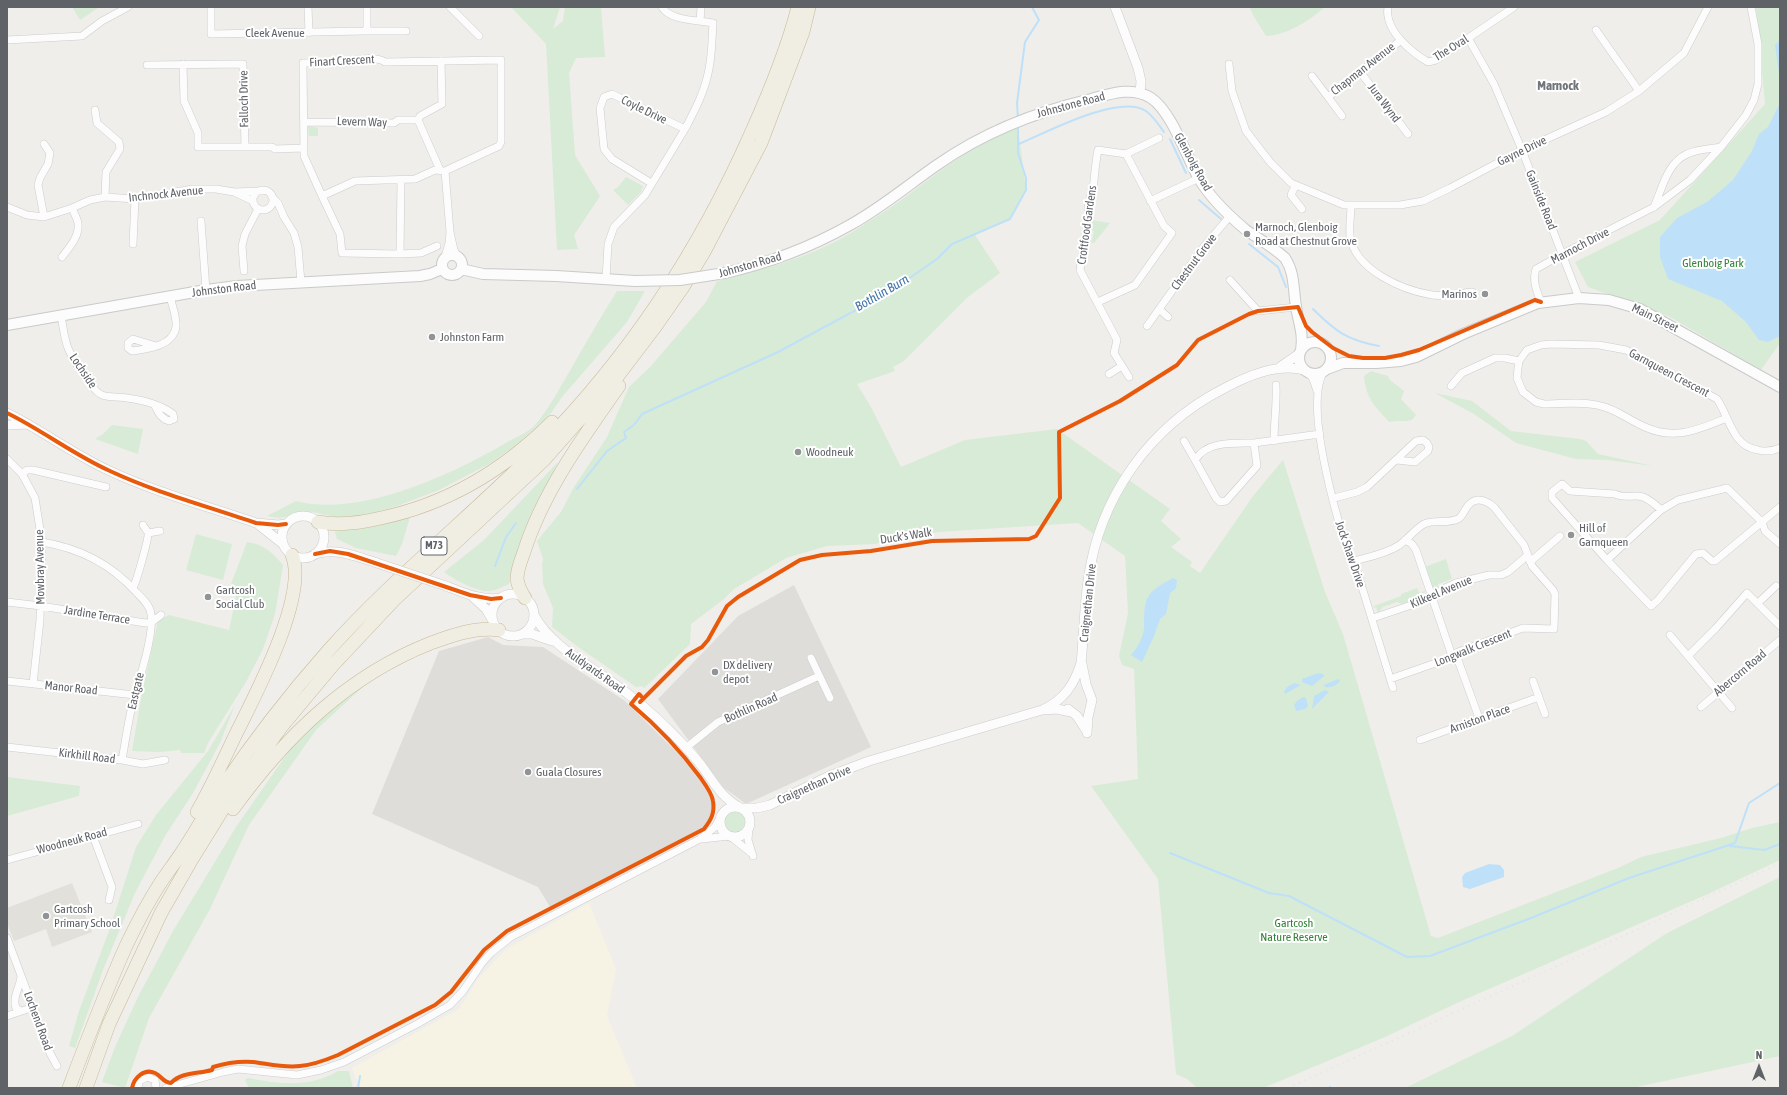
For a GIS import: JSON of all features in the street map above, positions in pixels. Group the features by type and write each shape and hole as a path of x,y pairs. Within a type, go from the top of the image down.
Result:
{"highway":[{"name":"M73","path":"69,1088 96,1015 127,944 159,885 179,857 222,788 280,709 329,651 374,603 513,474 580,404 638,331 680,270 741,156 775,76 798,7"},
{"name":"M73","path":"86,1088 109,1024 161,913 229,799 282,726 332,666 394,600 544,460 617,377 683,287 704,252 761,143 803,32 809,7"},
{"path":"321,528 346,525 407,511 426,505 464,488 512,457 540,434 585,387 680,270"},
{"path":"525,598 518,585 517,575 529,538 540,512 570,458 655,333 683,287"},
{"path":"127,944 137,918 164,866 203,801 269,666 293,596 296,571 292,555"},
{"path":"128,982 197,863 230,813 272,758 300,728 322,708 352,685 395,659 422,647 465,632 496,625"}],"main road":[{"name":"Johnstone Road","path":"1004,126 1055,108 1101,96 1126,91 1140,93"},
{"name":"Glenboig Road","path":"1140,93 1156,102 1169,120 1199,178 1214,200 1230,216 1285,258 1289,264 1293,278 1296,307 1301,324 1302,336 1300,352"},
{"name":"Johnston Road","path":"7,325 206,290 301,282 420,276 442,269 450,275 456,274 461,269 483,274 635,281 680,280 725,272 759,264 792,253 851,225 889,201 938,164 979,138 1004,126"},
{"path":"442,269 442,262 445,257 452,255 458,257 462,262 461,269"},
{"name":"Main Street","path":"1354,362 1393,362 1416,357 1496,320 1541,302 1579,298 1609,300 1640,309 1780,387"},
{"name":"Glenboig Road","path":"1301,324 1309,335 1319,342"},
{"path":"1319,342 1339,356 1354,362 1337,364 1316,374 1306,371 1301,365 1300,352 1309,343 1319,342"},
{"path":"1325,370 1331,360 1329,350"}],"street":[{"path":"7,40 82,36 102,21 128,7"},
{"name":"Cleek Avenue","path":"211,7 211,34 406,31"},
{"path":"308,7 309,33"},
{"path":"365,31 367,28 367,7"},
{"path":"450,7 479,36"},
{"path":"606,279 610,236 614,227 645,195 685,129 697,108 710,68 713,23 683,20 664,11 662,7"},
{"path":"700,21 701,7"},
{"path":"1115,7 1138,68 1141,81 1140,93"},
{"name":"The Oval","path":"1388,7 1389,17 1400,41 1412,52 1428,62 1436,60 1509,8"},
{"name":"Gayne Drive","path":"1229,64 1232,91 1246,131 1282,176 1295,186 1344,205 1400,205 1423,201 1522,150 1606,112 1639,91 1684,53 1708,7"},
{"name":"Marnoch Drive","path":"1541,302 1535,286 1534,274 1536,269 1654,207 1690,180 1721,147 1746,115 1754,100 1758,84 1758,44 1752,7"},
{"path":"1596,30 1639,91"},
{"name":"Gainside Road","path":"1468,38 1483,61 1494,84 1522,150 1579,298"},
{"name":"Chapman Avenue","path":"1312,76 1328,97 1361,73 1400,41"},
{"name":"Finart Crescent","path":"380,59 385,62 441,61 501,60 500,144 443,170 434,170 415,180 355,181 322,196 304,156 304,63 349,62 354,60 380,59"},
{"path":"441,61 442,104 420,116 418,120 443,170 450,232 454,250 458,257"},
{"path":"183,64 184,101 198,133 198,147 272,147 275,149 303,148"},
{"name":"Falloch Drive","path":"146,65 243,64 245,147"},
{"name":"Jura Wynd","path":"1361,73 1408,134"},
{"name":"Coyle Drive","path":"651,183 612,159 604,149 600,108 604,97 612,94 685,129"},
{"path":"1328,97 1342,116"},
{"path":"95,110 97,123 119,142 120,149 106,172 105,197"},
{"name":"Levern Way","path":"304,122 394,123 398,120 418,120"},
{"path":"1098,302 1136,284 1172,233 1164,226 1126,154 1159,138"},
{"path":"44,144 50,153 48,164 40,178 38,185 44,217"},
{"path":"1654,207 1668,172 1676,161 1686,154 1721,147"},
{"name":"Croftfood Gardens","path":"1126,154 1098,150 1094,182 1087,208 1089,214 1080,270 1117,340 1114,353 1129,378"},
{"path":"1150,201 1199,178"},
{"path":"400,254 401,180"},
{"path":"1295,186 1291,195 1302,209"},
{"name":"Inchnock Avenue","path":"7,207 27,215 44,217 72,208 90,200 105,197 135,199 193,189 216,189 234,192 262,191"},
{"path":"258,209 253,201 257,193 262,191 267,191 278,203 284,217 294,233 298,247 301,282"},
{"name":"Inchnock Avenue","path":"234,192 253,201"},
{"path":"322,196 340,234 342,253 421,253 437,246"},
{"path":"258,209 262,210 268,208 272,204 272,197"},
{"path":"133,244 135,199"},
{"path":"1351,205 1350,236 1356,253 1382,277 1394,283 1433,295 1472,292"},
{"path":"62,258 74,241 78,231 78,223 72,208"},
{"path":"268,208 284,217"},
{"path":"244,271 242,246 245,234 258,209"},
{"name":"Chestnut Grove","path":"1147,326 1202,249 1230,216"},
{"path":"200,221 206,290"},
{"path":"445,257 450,232"},
{"path":"1230,280 1258,311 1296,307"},
{"path":"156,346 167,341 173,334 176,327 176,317 170,296"},
{"path":"1159,309 1168,316"},
{"name":"Lochside","path":"61,315 68,348 94,389 101,395 127,398 155,406"},
{"name":"Garnqueen Crescent","path":"1519,361 1527,350 1540,345 1599,345 1616,347 1633,354 1711,395 1724,410 1735,436 1743,445 1752,449 1764,451 1780,448"},
{"path":"1277,369 1300,352"},
{"path":"1451,386 1462,373 1495,358 1505,358 1519,361 1517,378 1519,385 1528,398 1540,403 1594,404 1603,406 1645,427 1664,433 1693,432 1727,418"},
{"path":"1109,374 1122,366"},
{"path":"1277,369 1294,368 1306,371 1314,381 1317,394"},
{"name":"Craignethan Drive","path":"1081,663 1088,581 1096,543 1105,515 1126,475 1147,447 1163,431 1193,406 1228,386 1277,369"},
{"path":"1317,394 1319,381 1325,370"},
{"path":"1274,441 1274,417 1277,407 1276,385"},
{"name":"Jock Shaw Drive","path":"1317,394 1324,464 1334,498 1333,502 1349,557 1354,561 1376,626 1376,636 1394,688"},
{"path":"7,412 84,458 125,478 256,523 278,525 286,524"},
{"path":"7,425 28,424"},
{"path":"1194,460 1198,454 1213,446 1274,441 1320,434"},
{"path":"1184,441 1216,498 1220,502 1226,501 1257,466 1254,443"},
{"name":"Mowbray Avenue","path":"7,459 22,474 35,498 42,542 41,606 34,684"},
{"path":"1334,498 1357,492 1367,487 1397,460"},
{"path":"22,474 27,470 33,470 106,487"},
{"path":"1661,510 1652,502 1642,497 1621,497 1615,494 1570,491 1562,484 1552,492 1552,498 1607,560 1651,606 1658,600 1696,554 1703,553 1712,561 1715,561 1780,507"},
{"path":"1607,560 1661,510 1683,498 1727,488 1762,522 1765,531 1780,544"},
{"name":"Longwalk Crescent","path":"1354,561 1391,550 1419,528 1428,523 1433,521 1457,519 1462,516 1467,505 1473,501 1480,500 1488,502 1494,506 1524,545 1529,558 1550,586 1554,594 1554,629 1523,628 1464,649 1447,659 1390,680"},
{"path":"283,544 282,531 286,524 300,516 310,517 321,528 331,544 348,554"},
{"path":"256,523 283,544 292,555 304,558 330,551 348,554 470,595 491,599 501,598 513,594 525,598 532,606 534,615 531,626 522,634 510,635 496,625 486,609 470,595"},
{"path":"133,588 139,574 148,533 143,525"},
{"path":"316,554 323,544 321,528"},
{"path":"148,533 160,531"},
{"path":"1529,558 1560,536"},
{"path":"1405,540 1412,544 1416,550 1453,656 1458,660 1479,718"},
{"path":"42,542 83,552 111,568 133,588 148,606 151,613 152,622"},
{"name":"Kilkeel Avenue","path":"1373,618 1432,598 1443,589 1456,583 1489,575 1501,575 1529,558"},
{"path":"1758,603 1776,586"},
{"path":"1688,656 1716,628 1747,593 1780,626"},
{"path":"496,625 493,611 501,598"},
{"name":"Jardine Terrace","path":"7,602 145,623 152,622"},
{"path":"152,622 160,615"},
{"name":"Auldyards Road","path":"534,615 539,625 552,641"},
{"name":"Eastgate","path":"122,760 134,695 152,622"},
{"name":"Auldyards Road","path":"522,634 532,634 552,641 640,702 687,747 717,790 727,800 739,808"},
{"path":"1670,635 1732,708"},
{"name":"Abercorn Road","path":"1701,707 1718,691 1780,640"},
{"path":"811,658 830,698"},
{"path":"1081,663 1092,700 1089,709 1086,731 1066,705 1068,691 1081,663"},
{"name":"Bothlin Road","path":"687,747 718,722 819,676"},
{"name":"Manor Road","path":"7,681 134,695"},
{"path":"1533,681 1545,714"},
{"path":"1068,691 1078,686 1086,688 1090,692"},
{"name":"Craignethan Drive","path":"749,828 757,815 770,805 829,776 869,761 1042,710 1058,702 1068,691"},
{"name":"Arniston Place","path":"1420,740 1539,698"},
{"name":"Craignethan Drive","path":"1042,710 1057,709 1072,712"},
{"path":"1072,712 1082,713 1089,709"},
{"name":"Kirkhill Road","path":"7,747 122,760 143,764 165,760"},
{"name":"Auldyards Road","path":"717,790 720,817"},
{"name":"Craignethan Drive","path":"739,808 757,808 770,805"},
{"path":"166,1088 238,1069 297,1075 321,1070 344,1062 450,1005 463,991 482,963 491,953 511,937 700,839 715,827 720,817 730,808 739,808 744,810 749,818 748,840 752,854 722,831 720,817"},
{"name":"Woodneuk Road","path":"7,860 138,824"},
{"path":"700,839 743,835 749,828"},
{"path":"93,836 112,887 109,900"},
{"name":"Lochend Road","path":"7,938 50,1053 57,1066"},
{"name":"Lochend Road","path":"21,1011 16,1008 13,1000 22,975"},
{"path":"7,1016 34,1007"},
{"path":"138,1088 140,1081 147,1077 155,1080 156,1088"}],"shaded area":[{"path":"794,585 871,747 746,804 723,787 658,699 738,616"},
{"path":"488,637 503,645 543,647 625,701 698,773 712,798 713,811 710,821 704,827 550,907 538,887 372,814 439,651"},
{"name":"Gartcosh Primary School","path":"72,883 92,932 52,947 46,929 14,941 7,923 7,908"},
{"path":"589,903 616,969 607,1016 637,1088 360,1088 352,1068 459,1009 479,978 506,949"}],"green space":[{"path":"72,7 98,7 98,8 80,20"},
{"path":"511,7 560,7 553,29 563,21 565,7 601,7 605,57 576,58 569,73 575,155 600,196 574,235 578,249 557,250 546,44"},
{"path":"1250,7 1325,7 1312,17 1290,30 1266,36 1254,17"},
{"name":"Glenboig Park","path":"1756,7 1780,7 1780,343 1761,370 1670,317 1588,287 1575,262 1660,220 1765,104"},
{"path":"308,126 318,128 318,136 309,136"},
{"name":"Gartcosh Nature Reserve","path":"1018,127 1026,190 1010,219 975,235 1000,273 968,297 904,361 893,367 895,371 857,384 872,409 901,467 965,440 1057,429 1170,509 1161,521 1181,539 1171,547 1192,562 1190,566 1200,573 1253,496 1283,460 1325,592 1343,634 1431,936 1438,938 1618,868 1641,857 1780,822 1780,860 1708,894 1459,1002 1385,1037 1263,1088 1197,1088 1187,1079 1176,1074 1158,879 1091,786 1138,779 1134,669 1122,665 1119,656 1128,613 1125,556 1078,523 938,532 874,544 827,546 786,558 734,589 724,599 691,624 690,644 644,688 642,686 636,687 552,627 553,608 543,584 543,559 537,541 561,512 574,487 607,437 629,387 650,367 706,302 717,281 788,261 839,240 891,207 963,155 976,147"},
{"path":"626,177 643,186 641,192 628,205 613,190 618,187"},
{"path":"1092,220 1110,223 1094,243 1088,242 1088,240 1092,241 1094,231 1090,230"},
{"path":"617,291 645,291 627,322 562,397 551,413 515,446 489,464 439,490 397,506 373,513 340,518 313,512 279,518 267,516 296,501 321,505 347,504 375,499 403,490 458,468 528,430 535,425 549,407"},
{"path":"1371,371 1388,376 1390,380 1404,391 1401,399 1416,415 1412,420 1389,422 1379,411 1372,402 1365,384 1364,376"},
{"path":"1435,393 1472,401 1511,431 1580,439 1586,441 1598,454 1653,466 1608,460 1576,459 1516,443 1474,414"},
{"path":"112,425 143,429 138,454 95,439 103,434"},
{"path":"558,462 517,553 509,584 499,589 483,591 465,584 444,572 484,540"},
{"path":"410,517 402,544 396,556 356,548 337,539 335,532 384,521"},
{"path":"196,534 232,544 223,580 186,570"},
{"path":"247,542 253,543 268,550 283,565 275,614 263,649 246,682 208,743 204,753 181,753 180,750 159,752 132,751 142,693 158,621 169,615 229,630 238,588 231,584"},
{"path":"1446,559 1452,579 1438,584 1439,588 1431,591 1422,568"},
{"path":"1417,588 1419,593 1425,591 1418,595 1419,598 1402,604 1397,602 1383,607 1378,613 1376,607 1374,608 1374,606 1401,596 1401,594"},
{"path":"368,682 316,730 249,825 210,909 149,1018 125,1088 102,1082 115,1047 138,997 173,931 236,827 293,745 341,695"},
{"path":"235,705 220,743 193,793 165,836 135,893 103,970 75,1048 69,1046 79,1011 110,928 136,847 156,815 208,751"},
{"path":"7,777 80,786 79,796 7,816"},
{"path":"731,812 739,812 745,818 745,826 739,832 731,832 725,826 725,818"},
{"path":"1780,877 1780,1056 1632,1088 1405,1088 1512,1036 1667,933"},
{"path":"338,1071 349,1071 353,1088 249,1088 245,1080 248,1078 283,1083 305,1082 316,1080"}],"water":[{"path":"1780,41 1780,80 1775,45"},
{"path":"1780,103 1780,336 1768,342 1759,340 1746,322 1722,301 1668,279 1660,257 1660,237 1677,218 1707,202 1733,180 1752,151 1759,134 1768,127"},
{"path":"1173,578 1177,580 1176,588 1170,593 1166,614 1160,619 1142,662 1131,655 1142,637 1144,628 1144,610 1147,600 1156,588"},
{"path":"1318,673 1323,674 1324,676 1312,686 1302,682 1302,679"},
{"path":"1338,679 1340,681 1335,685 1325,687 1324,685"},
{"path":"1294,683 1301,685 1285,694 1284,692 1287,687"},
{"path":"1325,690 1329,692 1312,709 1314,696"},
{"path":"1303,697 1306,698 1308,706 1305,709 1296,711 1294,705"},
{"path":"1489,864 1500,865 1504,870 1504,877 1470,889 1463,887 1462,877 1465,873"}],"waterway":[{"name":"Bothlin Burn","path":"1018,119 1017,103 1025,42 1039,20 1032,7"},
{"path":"1019,144 1082,117 1119,107 1134,107 1146,111 1164,132"},
{"name":"Bothlin Burn","path":"577,489 607,451 626,438 624,432 634,425 642,414 778,352 856,310 908,279 937,259 952,244 1010,219 1026,190 1026,178 1018,153 1018,125"},
{"path":"1170,139 1186,173"},
{"path":"1199,200 1221,219"},
{"path":"1249,244 1278,267 1286,287"},
{"path":"1313,309 1329,324 1350,338 1379,346"},
{"name":"Bothlin Burn","path":"495,566 506,537 516,523"},
{"path":"1170,853 1269,893 1289,896 1407,957 1430,956 1531,918 1629,878 1735,843 1749,803 1780,783"},
{"path":"1730,846 1764,850 1780,844"},
{"name":"Bothlin Burn","path":"358,1088 360,1076"}],"railway":[{"path":"1288,1088 1780,863"}],"cycle path":[{"name":"Duck's Walk","path":"640,702 686,656 702,647 708,640 727,606 738,597 800,560 822,555 871,551 932,541 1029,539 1036,536 1060,498 1059,432 1120,401 1177,365 1198,340 1249,314 1258,311 1298,307 1306,326 1333,348 1349,356 1363,358 1385,358 1419,350 1535,300 1541,302"},
{"path":"7,413 97,465 128,479 182,499 256,523 278,525 286,524"},
{"path":"315,554 330,551 348,554 470,595 491,599 501,598"},
{"path":"132,1088 137,1078 143,1073 147,1072 155,1073 171,1083 175,1079 185,1075 212,1070 213,1067 228,1063 253,1062 294,1066 315,1063 338,1055 435,1005 451,992 484,950 507,931 704,829 713,813 711,795 700,777 676,748 631,704 639,694 641,696"}],"place":[{"name":"Marnoch, Glenboig Road at Chestnut Grove","path":"1247,234"},
{"name":"Marinos","path":"1485,294"},
{"name":"Johnston Farm","path":"432,337"},
{"name":"Woodneuk","path":"798,452"},
{"name":"Hill of Garnqueen","path":"1571,535"},
{"name":"Gartcosh Social Club","path":"208,597"},
{"name":"DX delivery depot","path":"715,672"},
{"name":"Guala Closures","path":"528,772"},
{"name":"Gartcosh Primary School","path":"46,916"}],"district":[{"name":"Marnock","path":"1558,86"}]}
